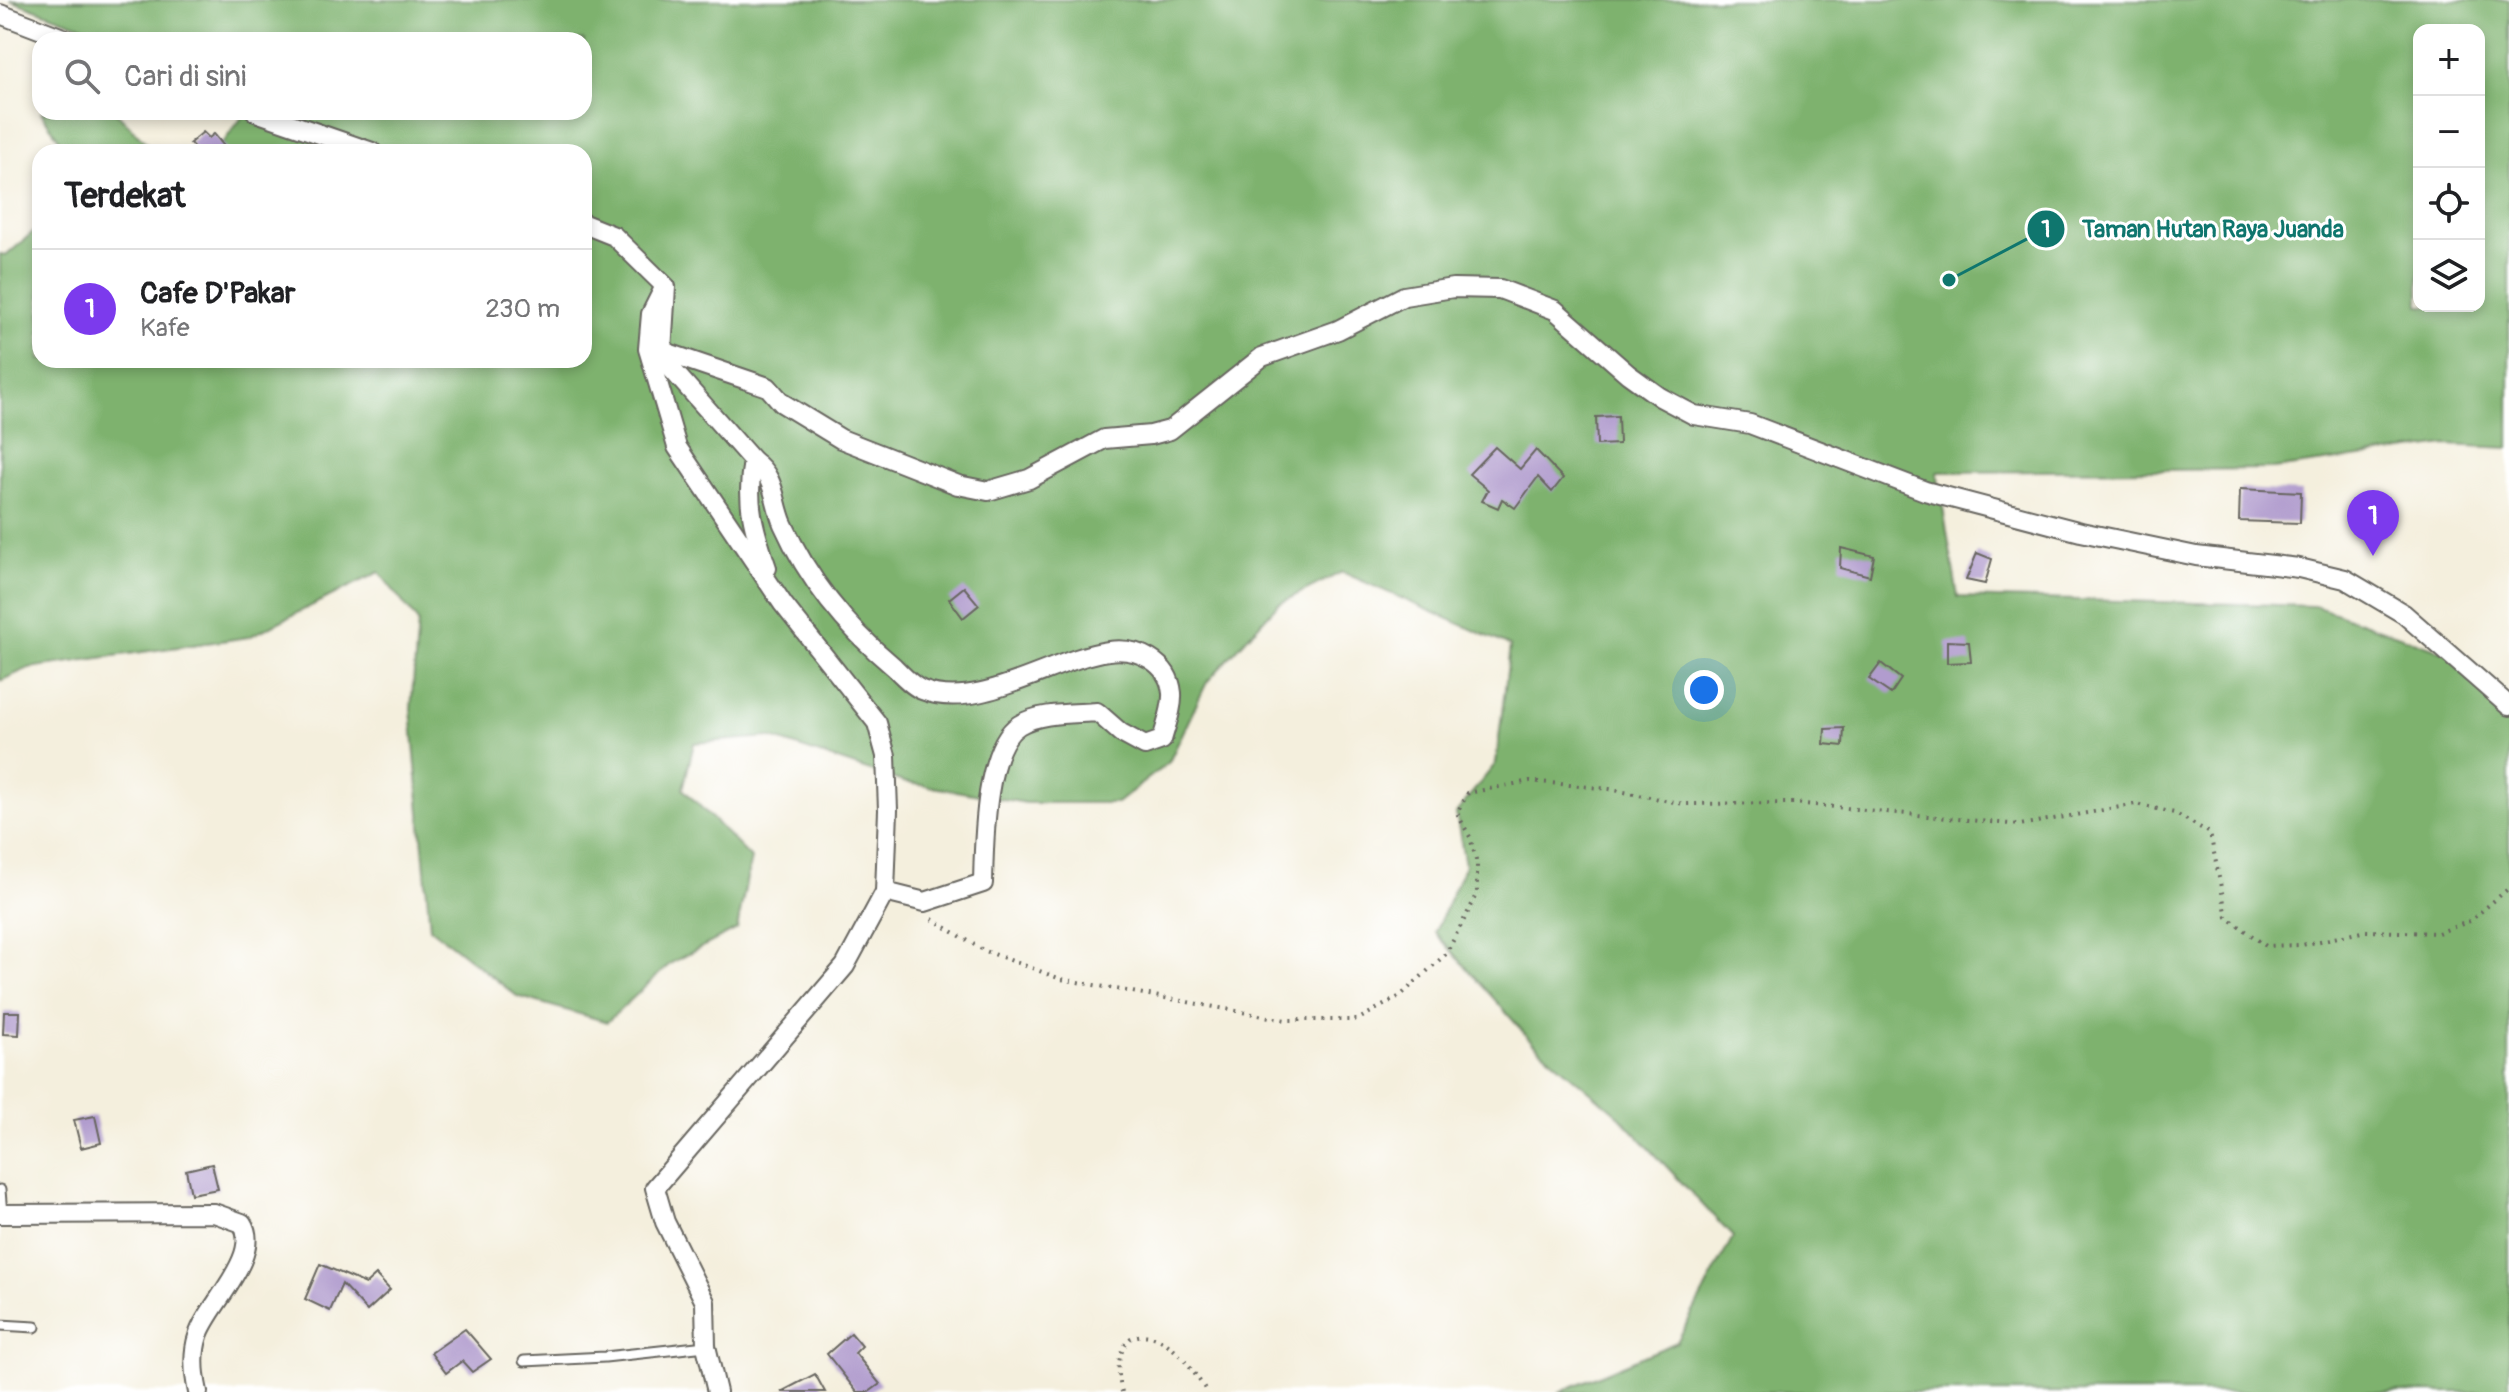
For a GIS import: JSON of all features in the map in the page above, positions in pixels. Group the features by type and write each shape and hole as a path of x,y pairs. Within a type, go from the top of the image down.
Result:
{"street":[{"path":"0,14 47,32"},
{"path":"279,120 349,144"},
{"path":"592,227 614,236 666,287 662,351 668,365 753,461 767,471 782,521 812,581 862,640 919,689 942,695 978,692 1109,651 1138,651 1162,667 1172,691 1162,740 1145,746 1121,733 1097,712 1054,715 1020,723 1009,733 995,761 983,883 925,902 885,892"},
{"path":"666,287 651,314 648,349 677,447 774,590 877,723 886,756 885,892 845,966 655,1188 665,1222 705,1302 706,1346 717,1392"},
{"path":"662,351 768,387 782,403 841,439 958,485 988,491 1029,479 1070,454 1104,439 1170,430 1262,357 1338,330 1404,296 1453,288 1500,289 1555,310 1628,374 1660,397 1694,415 1750,424 1925,491 2081,532 2196,556 2299,568 2345,579 2404,614 2509,706"},
{"path":"753,461 748,485 749,515 774,590"},
{"path":"1,1214 214,1213 242,1223 246,1239 231,1285 198,1333 194,1354 198,1392"}],"lane":[{"path":"0,1190 1,1214"},
{"path":"0,1325 35,1327"},
{"path":"524,1361 605,1357 706,1346"}],"path":[{"path":"922,913 983,950 1061,979 1286,1020 1357,1020 1400,996 1446,954 1477,895 1477,863 1470,837 1457,813 1468,793 1530,781 1609,789 1684,804 1794,803 2020,825 2137,804 2174,813 2210,833 2227,917 2266,946 2302,945 2366,931 2438,933 2470,921 2509,888"},
{"path":"1122,1392 1118,1365 1123,1348 1131,1338 1147,1335 1172,1347 1207,1392"}],"green space":[{"path":"10,0 2509,0 2509,448 2446,445 2274,469 1937,472 1958,597 2315,606 2453,655 2509,700 2509,1392 1559,1392 1677,1342 1733,1237 1619,1116 1533,1043 1435,932 1465,865 1456,813 1496,763 1510,646 1342,572 1278,604 1207,682 1169,762 1117,803 1026,803 903,782 769,737 694,743 683,789 751,858 737,929 671,963 607,1022 517,996 430,928 411,709 418,622 379,572 249,637 29,668 0,681 0,254 7,255 32,233 32,368 592,368 592,144 222,144 240,120 592,120 592,32 99,32"},
{"path":"46,120 124,120 147,144 62,144"}],"building":[{"path":"203,132 209,138 214,134 222,144 191,144"},
{"path":"1618,416 1619,444 1597,445 1596,417"},
{"path":"1495,447 1520,469 1536,450 1563,478 1552,492 1538,477 1515,508 1502,499 1498,508 1482,501 1488,490 1469,474"},
{"path":"2240,489 2301,492 2300,523 2239,521"},
{"path":"1841,548 1874,556 1870,576 1840,568"},
{"path":"1977,553 1992,559 1985,584 1966,580"},
{"path":"964,587 979,605 963,618 949,599"},
{"path":"1947,641 1969,642 1971,662 1947,663"},
{"path":"1881,663 1901,679 1891,694 1869,679"},
{"path":"1844,728 1843,746 1824,744 1825,729"},
{"path":"4,1012 20,1012 19,1035 3,1034"},
{"path":"95,1116 101,1143 81,1148 74,1120"},
{"path":"212,1164 218,1189 191,1194 186,1170"},
{"path":"320,1264 366,1284 376,1275 390,1290 367,1311 342,1284 330,1311 305,1299"},
{"path":"465,1329 491,1359 472,1372 462,1361 446,1373 431,1353"},
{"path":"851,1333 862,1346 855,1353 880,1384 869,1392 857,1392 827,1354"},
{"path":"815,1374 825,1392 781,1392"}],"place":[{"name":"Taman Hutan Raya Juanda","path":"1949,280"},
{"name":"Cafe D'Pakar","path":"2373,556"}]}
